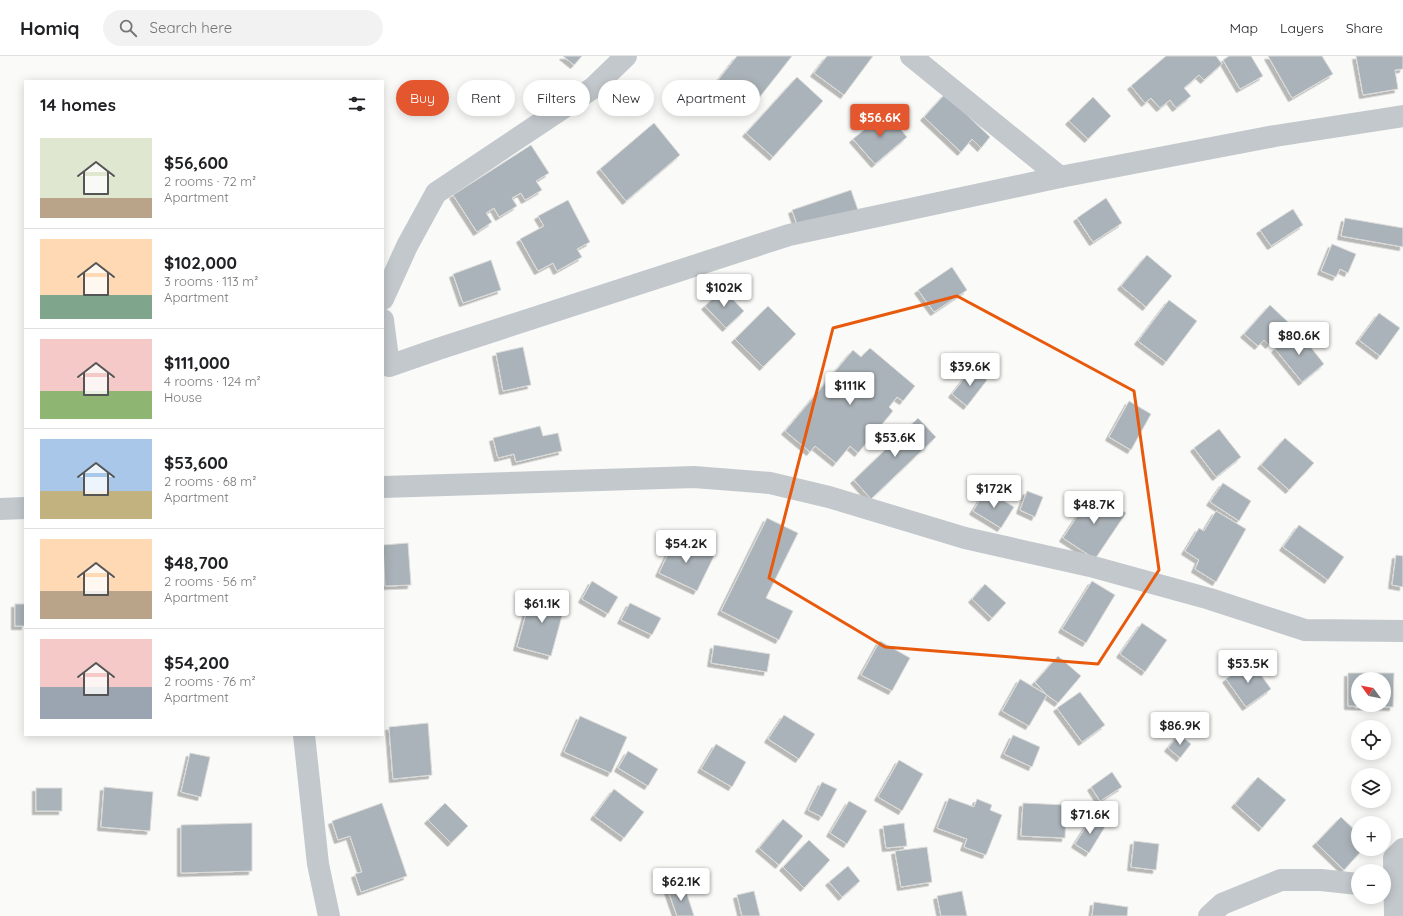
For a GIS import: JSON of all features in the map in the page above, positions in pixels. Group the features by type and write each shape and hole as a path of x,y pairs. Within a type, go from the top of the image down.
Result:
{"street":[{"path":"384,297 407,246 436,193 593,88 626,56"},
{"path":"911,56 1060,177"},
{"path":"384,328 389,366 789,234 1060,177 1275,136 1403,116"},
{"path":"384,487 694,477 770,483 829,497 965,538 1090,566 1210,599 1305,630 1403,631"},
{"path":"0,509 24,508"},
{"path":"304,736 318,864 329,916"},
{"path":"1391,875 1394,858 1403,849"},
{"path":"1209,916 1222,904 1280,880 1321,880 1351,883"},
{"path":"1391,899 1394,916"}],"highlighted area":[{"path":"957,296 1134,391 1159,570 1098,664 885,647 769,578 833,328"}],"building":[{"path":"563,56 582,56 574,65"},
{"path":"737,56 792,56 760,97 760,80 718,80"},
{"path":"827,56 873,56 844,95 814,73"},
{"path":"1166,56 1216,56 1222,64 1204,80 1199,75 1184,88 1191,96 1176,108 1170,100 1160,108 1151,98 1145,103 1131,86"},
{"path":"1229,56 1251,56 1263,76 1240,89 1223,60"},
{"path":"1268,56 1322,56 1333,74 1292,98"},
{"path":"1356,56 1403,56 1403,69 1395,70 1398,89 1363,95"},
{"path":"797,77 823,101 773,157 746,133"},
{"path":"945,94 990,137 981,148 972,139 961,152 924,117"},
{"path":"1093,97 1111,116 1088,139 1069,121"},
{"path":"886,112 907,137 875,164 853,139"},
{"path":"654,123 680,155 626,201 600,169"},
{"path":"531,145 549,173 536,181 542,190 525,200 521,193 512,198 517,206 499,217 494,208 486,213 492,222 477,232 453,195"},
{"path":"851,190 858,210 799,230 792,210"},
{"path":"1106,198 1122,223 1093,242 1077,218"},
{"path":"568,200 590,242 577,249 582,257 557,271 553,263 538,271 520,239 544,226 538,216"},
{"path":"1293,209 1303,225 1271,246 1260,230"},
{"path":"1345,218 1403,228 1403,247 1341,236"},
{"path":"1332,244 1356,254 1348,273 1340,269 1336,277 1321,271"},
{"path":"1147,255 1172,276 1146,307 1121,286"},
{"path":"491,260 501,290 463,303 453,274"},
{"path":"952,267 967,290 934,312 918,290"},
{"path":"723,289 744,311 726,328 705,306"},
{"path":"1169,300 1197,321 1166,362 1138,341"},
{"path":"1270,305 1289,323 1269,345 1264,340 1258,346 1244,334"},
{"path":"768,306 796,334 763,367 735,339"},
{"path":"1379,313 1400,328 1380,356 1359,340"},
{"path":"1297,330 1324,364 1302,382 1275,349"},
{"path":"523,347 531,385 503,391 496,353"},
{"path":"870,348 915,386 903,401 897,397 889,407 893,411 858,453 850,446 836,463 815,446 810,452 785,431 853,350 861,357"},
{"path":"972,368 987,380 967,406 952,394"},
{"path":"1129,401 1151,414 1131,450 1109,437"},
{"path":"918,418 936,437 871,499 854,480"},
{"path":"540,426 543,436 558,433 562,451 516,462 514,454 498,458 493,438"},
{"path":"1219,429 1241,457 1216,477 1194,448"},
{"path":"1285,438 1314,463 1289,490 1261,465"},
{"path":"1223,483 1251,501 1239,521 1210,502"},
{"path":"986,490 1014,507 1001,528 973,511"},
{"path":"1027,491 1043,497 1035,517 1020,510"},
{"path":"1093,492 1126,513 1095,559 1063,538"},
{"path":"1216,511 1246,529 1216,582 1195,569 1199,560 1185,551 1199,528 1204,531"},
{"path":"767,518 798,533 766,598 793,611 779,640 721,611"},
{"path":"1299,525 1344,557 1328,580 1283,547"},
{"path":"676,537 714,556 697,591 659,573"},
{"path":"408,543 411,585 385,586 384,545"},
{"path":"1396,555 1403,556 1403,587 1392,585"},
{"path":"592,581 618,597 608,614 582,599"},
{"path":"1092,581 1115,595 1086,643 1062,629"},
{"path":"985,584 1006,603 992,618 972,599"},
{"path":"532,592 566,601 551,656 517,647"},
{"path":"630,603 661,618 652,635 621,620"},
{"path":"15,604 24,604 24,626 15,626"},
{"path":"1142,623 1167,640 1145,672 1120,654"},
{"path":"880,641 910,658 892,691 861,675"},
{"path":"714,645 770,654 767,672 711,663"},
{"path":"1058,656 1081,676 1058,703 1047,695 1035,682"},
{"path":"1251,661 1271,689 1246,707 1226,679"},
{"path":"1348,673 1351,673 1351,706 1348,706"},
{"path":"1391,673 1394,673 1393,707 1391,707"},
{"path":"1020,679 1047,695 1029,726 1002,711"},
{"path":"1080,692 1105,725 1082,742 1057,708"},
{"path":"784,715 815,734 799,759 768,739"},
{"path":"580,716 627,737 611,773 564,752"},
{"path":"428,723 432,775 393,779 389,727"},
{"path":"1179,734 1191,744 1180,758 1168,748"},
{"path":"1013,735 1040,747 1032,767 1004,754"},
{"path":"716,744 746,762 732,787 701,769"},
{"path":"628,751 658,769 648,786 618,768"},
{"path":"190,753 210,757 201,797 181,792"},
{"path":"899,760 923,774 902,811 878,797"},
{"path":"1112,772 1122,787 1100,801 1091,787"},
{"path":"1258,777 1286,800 1262,828 1235,804"},
{"path":"822,782 837,789 822,817 808,810"},
{"path":"104,787 153,792 150,831 101,827"},
{"path":"36,788 62,788 62,811 36,811"},
{"path":"614,789 644,812 624,838 594,816"},
{"path":"949,798 974,807 977,799 992,805 990,810 1002,815 986,855 964,847 967,839 937,828"},
{"path":"849,801 867,811 847,844 830,833"},
{"path":"382,803 407,876 361,892 355,874 362,872 350,836 338,840 332,821"},
{"path":"445,803 468,826 451,843 428,820"},
{"path":"1023,803 1066,805 1065,838 1021,836"},
{"path":"1092,817 1106,825 1089,853 1075,844"},
{"path":"1341,817 1351,826 1351,856 1357,856 1344,870 1316,843"},
{"path":"783,819 803,836 779,865 759,848"},
{"path":"252,823 252,871 181,873 181,825"},
{"path":"904,823 907,846 886,848 883,826"},
{"path":"809,840 830,860 804,888 783,867"},
{"path":"1134,841 1159,844 1156,870 1131,867"},
{"path":"927,847 932,882 901,887 895,851"},
{"path":"848,866 860,881 842,897 829,882"},
{"path":"684,885 694,916 677,916 668,890"},
{"path":"754,891 760,916 742,916 737,895"},
{"path":"962,891 967,916 941,916 937,896"},
{"path":"1094,902 1128,907 1127,916 1092,916"}]}
